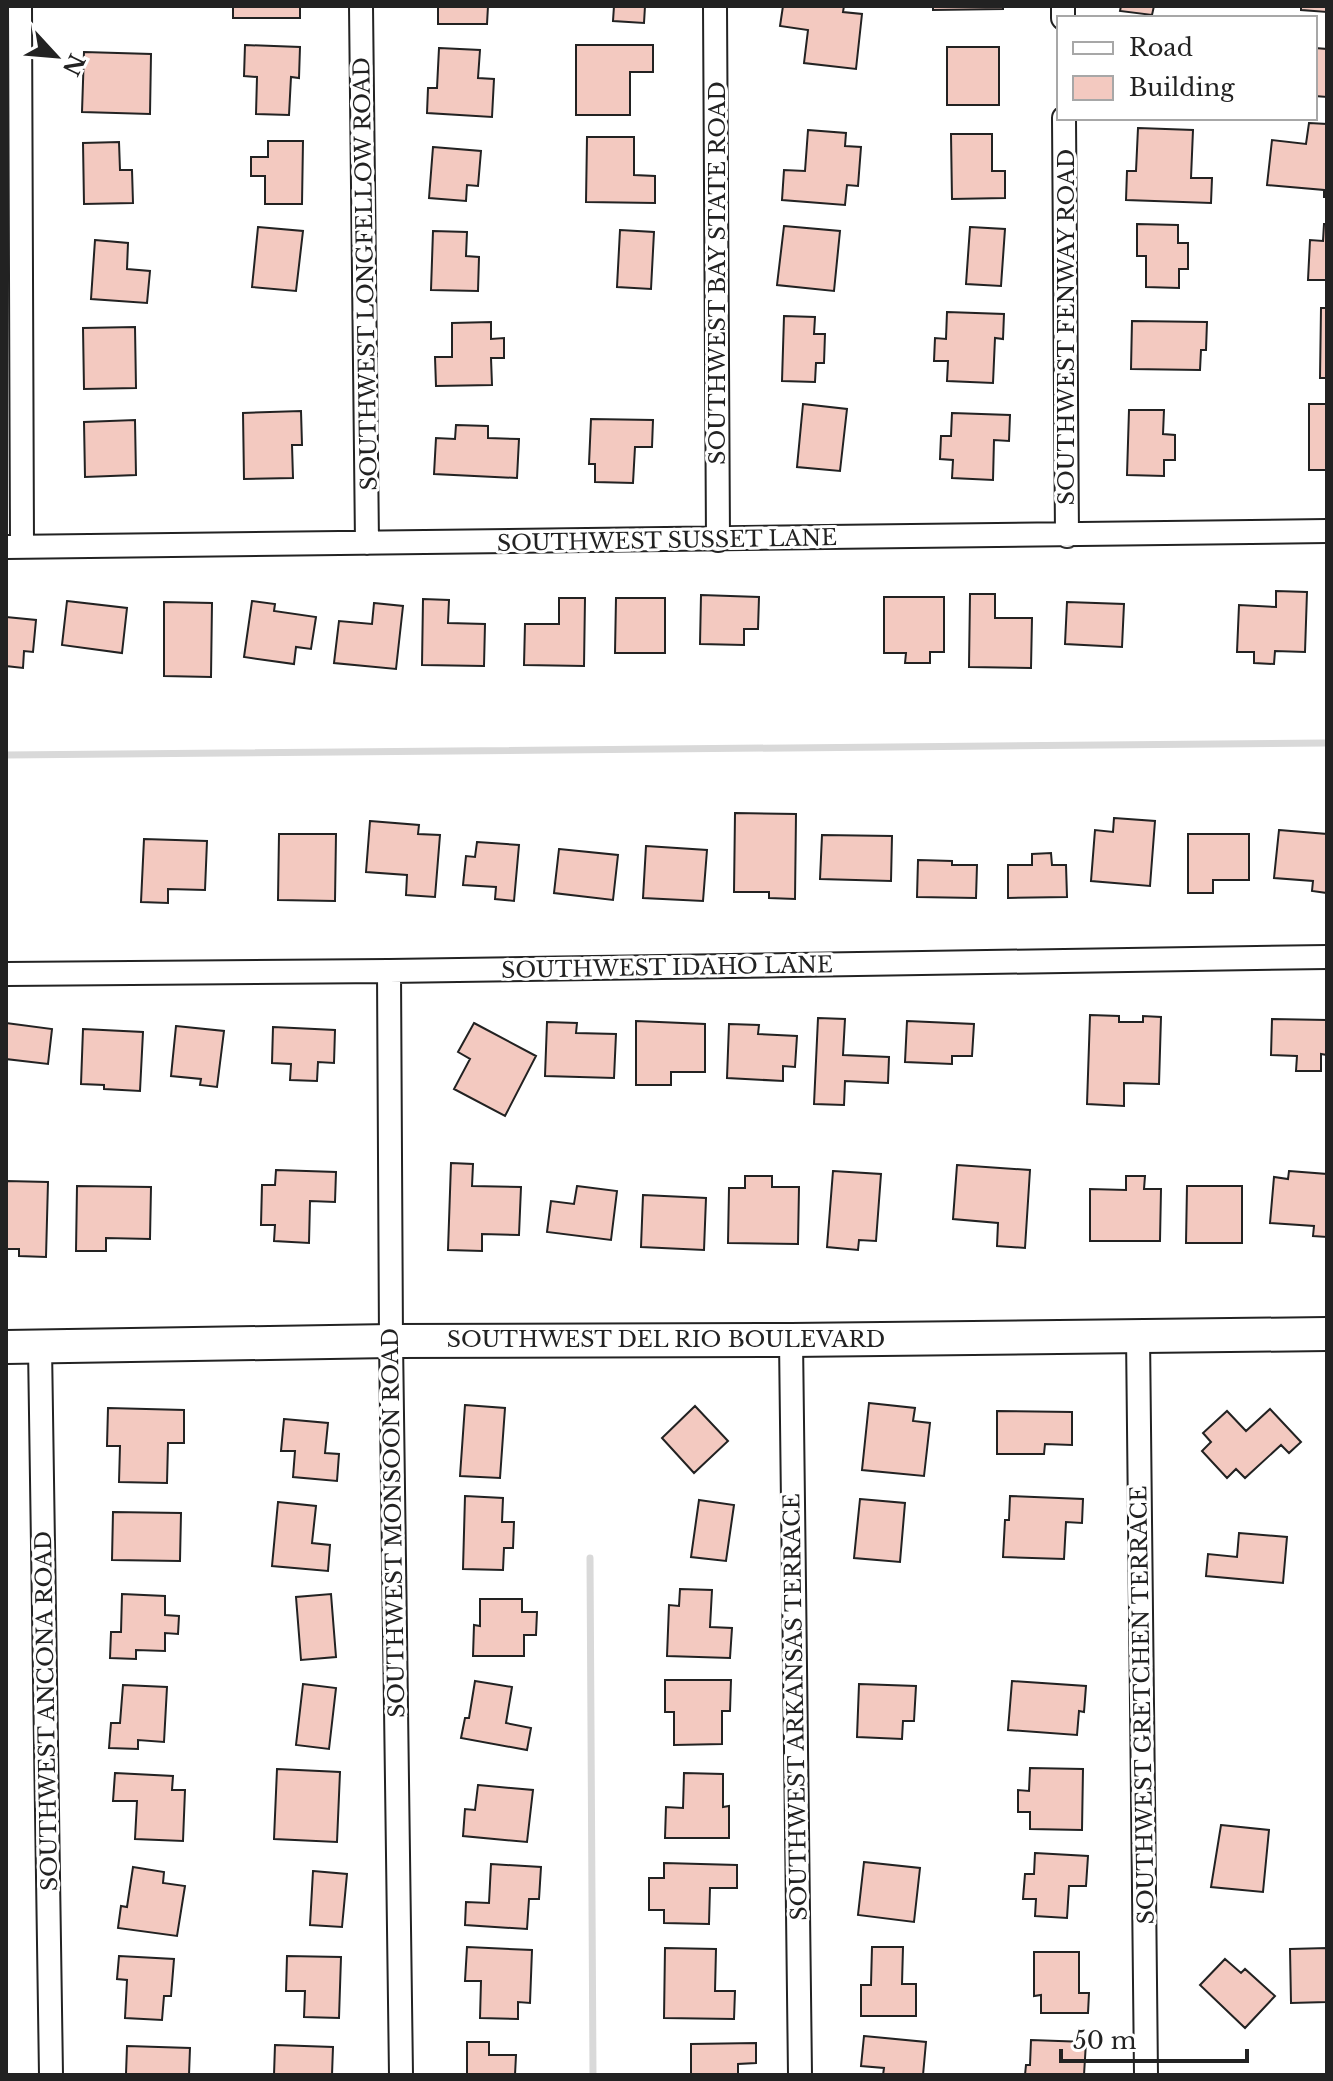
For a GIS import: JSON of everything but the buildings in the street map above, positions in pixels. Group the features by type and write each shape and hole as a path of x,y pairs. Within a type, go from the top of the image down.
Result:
{"street":[{"path":"14,547 20,6"},
{"name":"SOUTHWEST LONGFELLOW ROAD","path":"361,6 367,543"},
{"name":"SOUTHWEST BAY STATE ROAD","path":"715,6 718,540"},
{"name":"SOUTHWEST FENWAY ROAD","path":"1064,120 1067,536"},
{"name":"SOUTHWEST SUSSET LANE","path":"14,547 1327,531"},
{"name":"SOUTHWEST IDAHO LANE","path":"6,974 1327,957"},
{"name":"SOUTHWEST MONSOON ROAD","path":"389,971 401,2075"},
{"name":"SOUTHWEST DEL RIO BOULEVARD","path":"6,1347 1327,1334"},
{"name":"SOUTHWEST GRETCHEN TERRACE","path":"1138,1335 1146,2075"},
{"name":"SOUTHWEST ARKANSAS TERRACE","path":"791,1340 800,2075"},
{"name":"SOUTHWEST ANCONA ROAD","path":"40,1347 51,2075"}],"waterway":[{"path":"6,755 1327,743"},
{"path":"590,1558 593,2075"}]}
